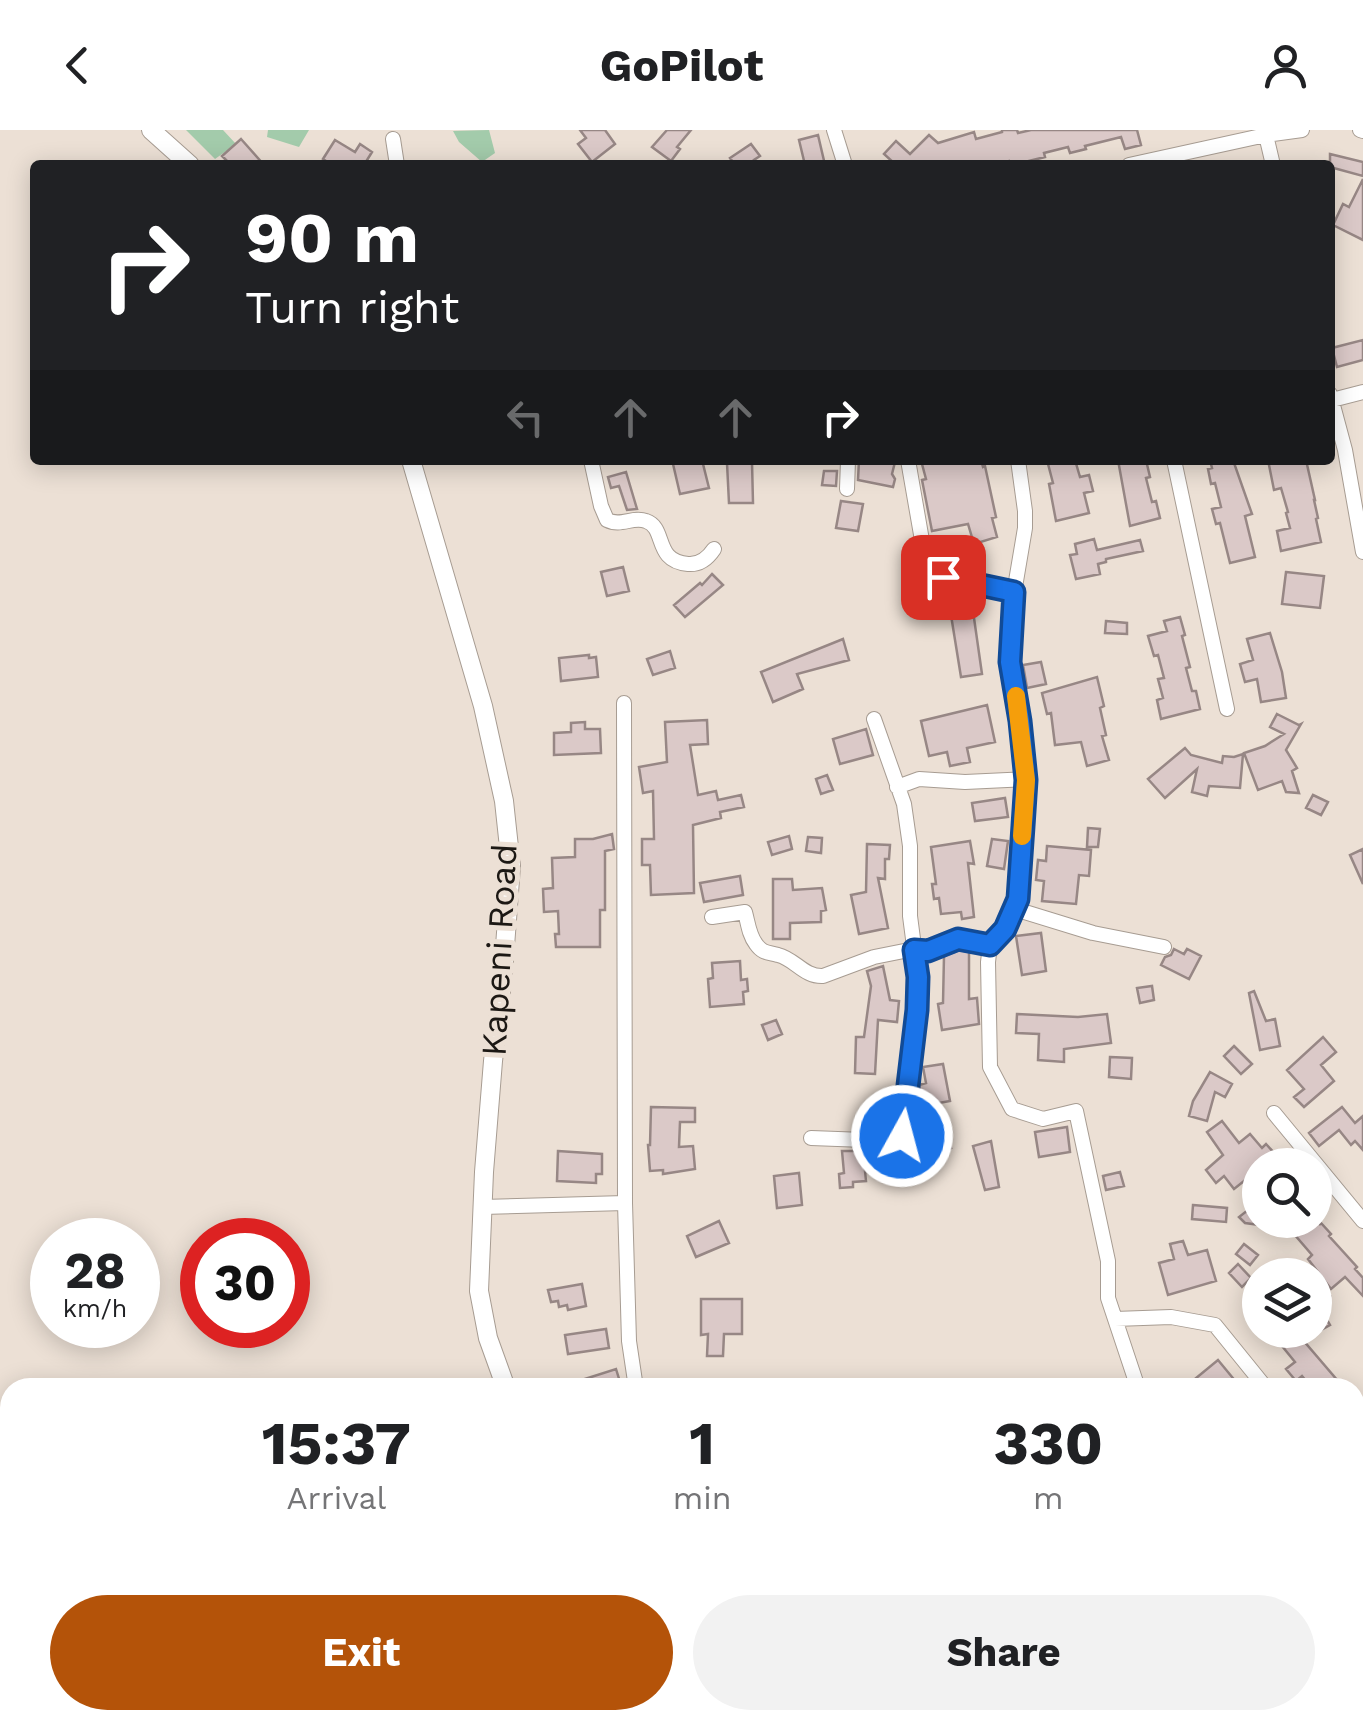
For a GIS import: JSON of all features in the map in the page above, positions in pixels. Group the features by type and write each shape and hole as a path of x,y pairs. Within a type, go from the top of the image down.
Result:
{"main road":[{"path":"151,130 184,160"},
{"name":"Kapeni Road","path":"413,465 484,706 504,802 509,850 504,973 493,1061 479,1291 482,1316 502,1378"}],"street":[{"path":"834,130 843,160"},
{"path":"1150,160 1265,133 1302,130"},
{"path":"1265,133 1272,160"},
{"path":"393,139 396,160"},
{"path":"1335,396 1363,392"},
{"path":"1335,412 1363,552"},
{"path":"592,465 607,520 616,524 649,522 664,553 686,564 701,562 714,549"},
{"path":"846,489 848,465"},
{"path":"909,465 927,569 943,577 1014,592"},
{"path":"1019,465 1025,528 1014,592 1010,662 1026,780 1018,899 1005,929 990,945 990,1067 1012,1109 1044,1120 1076,1111 1108,1262 1108,1298 1135,1378"},
{"path":"1175,465 1227,708"},
{"path":"624,703 625,1203 629,1341 635,1378"},
{"path":"811,1138 891,1141 902,1136 918,977 910,916 910,846 904,804 874,719"},
{"path":"897,788 919,779 1026,780"},
{"path":"1014,909 1093,933 1164,947"},
{"path":"712,916 744,912 754,942 763,952 778,954 815,976 874,957 928,951 958,939 990,945"},
{"path":"1274,1113 1363,1221"},
{"path":"482,1207 625,1203"},
{"path":"1115,1319 1170,1317 1216,1325 1258,1378"}],"green space":[{"path":"186,130 223,130 236,144 215,159"},
{"path":"268,130 309,130 299,147 267,137"},
{"path":"489,130 495,153 480,160 459,142 453,131"}],"building":[{"path":"580,130 605,130 615,144 590,160 578,144 586,138"},
{"path":"667,130 691,130 672,160 652,147"},
{"path":"1137,130 1141,145 1125,149 1121,137 1070,153 1068,147 1044,153 1045,157 1033,160 891,160 884,154 896,141 910,154 929,135 938,143 974,132 976,139 1002,132"},
{"path":"818,135 824,160 804,160 799,140"},
{"path":"241,139 260,160 226,160 222,156"},
{"path":"335,140 355,152 360,144 372,152 367,160 323,159"},
{"path":"751,144 760,156 754,160 730,158"},
{"path":"1330,154 1363,162 1363,176 1335,168 1335,160 1330,160"},
{"path":"1363,179 1363,240 1335,226 1343,204 1349,207"},
{"path":"1363,340 1363,360 1337,367 1335,347"},
{"path":"673,465 703,465 709,488 680,494"},
{"path":"727,465 752,465 753,503 729,503"},
{"path":"859,465 894,465 893,487 858,480"},
{"path":"922,465 985,466 997,537 974,544 968,524 932,531 922,480 926,479"},
{"path":"1048,465 1076,465 1080,477 1089,475 1093,491 1084,493 1089,513 1056,521 1049,484 1053,483"},
{"path":"1119,465 1147,465 1150,477 1146,478 1160,518 1130,526"},
{"path":"1211,465 1235,465 1252,514 1245,516 1255,557 1230,563 1220,523 1216,524 1212,509 1221,507 1215,483 1211,484 1208,469"},
{"path":"1269,465 1307,465 1321,542 1281,551 1277,531 1290,528 1281,488 1274,490"},
{"path":"824,471 837,471 836,486 822,485"},
{"path":"626,472 637,509 627,510 619,486 611,488 608,477"},
{"path":"841,501 863,504 858,531 836,528"},
{"path":"1094,539 1097,550 1140,540 1143,551 1106,559 1098,564 1100,574 1076,579 1070,555 1077,554 1075,544"},
{"path":"623,567 629,591 607,596 601,572"},
{"path":"1286,572 1324,576 1320,608 1282,604"},
{"path":"712,574 723,585 685,617 674,605"},
{"path":"972,604 982,674 961,677 950,609"},
{"path":"1180,617 1190,667 1186,668 1200,709 1161,719 1157,700 1163,698 1158,679 1164,678 1148,636 1167,631 1164,621"},
{"path":"1106,621 1127,623 1127,634 1105,633"},
{"path":"1270,633 1286,698 1261,702 1257,679 1245,682 1240,664 1253,660 1247,639"},
{"path":"843,639 849,660 797,674 803,689 773,702 761,672"},
{"path":"670,651 675,668 653,675 647,659"},
{"path":"596,657 598,677 561,681 559,658"},
{"path":"1041,662 1046,684 1027,688 1023,665"},
{"path":"1097,677 1104,706 1100,708 1106,735 1102,736 1109,760 1087,766 1081,742 1055,745 1051,713 1047,714 1042,693"},
{"path":"987,705 995,742 967,748 970,762 950,766 947,752 929,756 921,721"},
{"path":"1277,714 1301,724 1286,750 1297,768 1292,771 1299,793 1286,792 1282,781 1258,790 1244,753 1284,734 1270,727"},
{"path":"707,720 708,744 690,745 698,795 716,791 718,800 741,795 744,807 720,812 721,818 693,825 694,893 651,895 650,865 642,865 642,839 654,839 653,791 643,793 639,767 667,762 665,722"},
{"path":"585,722 585,729 600,729 601,753 554,755 554,733 571,732 571,723"},
{"path":"866,729 873,755 840,764 833,739"},
{"path":"1185,748 1191,755 1222,763 1223,756 1243,754 1240,788 1209,786 1207,796 1192,792 1197,769 1165,798 1148,779"},
{"path":"827,775 833,790 821,794 816,779"},
{"path":"1313,795 1328,802 1321,815 1306,808"},
{"path":"1005,798 1008,817 975,821 972,803"},
{"path":"1088,828 1100,829 1098,847 1087,847"},
{"path":"612,834 614,849 605,851 605,910 600,910 600,947 556,947 558,911 544,912 543,889 553,888 552,858 575,857 575,839"},
{"path":"789,836 792,849 772,855 768,842"},
{"path":"808,837 822,838 821,853 806,851"},
{"path":"992,839 1008,841 1004,869 987,866"},
{"path":"970,841 974,864 968,863 974,917 962,919 961,912 941,914 939,898 934,899 931,847"},
{"path":"867,844 890,845 885,879 878,878 888,928 859,934 851,895 866,892"},
{"path":"1047,846 1091,850 1089,876 1079,875 1076,904 1042,901 1044,881 1036,880 1038,860 1046,861"},
{"path":"1363,849 1363,884 1350,855"},
{"path":"740,876 743,895 704,902 700,883"},
{"path":"773,879 792,879 793,890 822,888 826,910 821,911 821,922 790,923 790,939 773,939"},
{"path":"1041,933 1046,971 1022,975 1016,936"},
{"path":"1174,949 1184,954 1187,949 1201,956 1189,979 1161,965"},
{"path":"959,950 969,952 969,999 977,998 979,1024 942,1030 938,1004 943,1003 944,956"},
{"path":"740,961 741,980 747,979 744,1004 710,1007 708,979 713,978 712,963"},
{"path":"883,966 890,1000 899,1001 897,1022 878,1020 875,1074 855,1073 856,1037 864,1037 871,986 867,971"},
{"path":"1152,986 1154,1000 1140,1003 1137,988"},
{"path":"1254,991 1266,1021 1275,1019 1280,1046 1260,1050 1249,993"},
{"path":"1017,1014 1107,1014 1111,1043 1064,1049 1064,1062 1038,1060 1039,1034 1016,1033"},
{"path":"776,1020 782,1034 768,1040 762,1025"},
{"path":"1323,1037 1336,1052 1321,1065 1334,1081 1304,1107 1294,1097 1304,1089 1287,1070"},
{"path":"1234,1046 1252,1064 1241,1074 1224,1056"},
{"path":"1110,1057 1132,1058 1131,1079 1109,1077"},
{"path":"943,1064 950,1101 922,1106 919,1085 926,1083 923,1067"},
{"path":"1210,1072 1232,1084 1225,1097 1215,1092 1207,1121 1189,1116"},
{"path":"651,1107 695,1108 695,1122 680,1122 679,1147 693,1146 695,1169 663,1174 663,1170 650,1171"},
{"path":"1342,1107 1355,1123 1363,1116 1363,1150 1355,1141 1351,1145 1339,1130 1319,1146 1309,1133"},
{"path":"939,1121 951,1148 933,1156 921,1129"},
{"path":"1222,1121 1239,1143 1250,1134 1262,1148 1242,1148 1242,1183 1234,1189 1224,1176 1216,1183 1206,1170 1223,1155 1207,1132"},
{"path":"1067,1127 1070,1152 1039,1157 1035,1132"},
{"path":"991,1141 999,1187 985,1190 973,1146"},
{"path":"558,1151 602,1154 602,1174 596,1174 596,1183 557,1181"},
{"path":"842,1151 863,1151 866,1181 840,1188 839,1174 844,1173"},
{"path":"1120,1172 1124,1186 1106,1190 1103,1176"},
{"path":"799,1173 802,1205 777,1208 774,1176"},
{"path":"1193,1205 1227,1208 1226,1222 1192,1219"},
{"path":"719,1221 729,1243 696,1257 687,1236"},
{"path":"1297,1238 1331,1238 1357,1267 1363,1278 1363,1296 1345,1277 1332,1288 1332,1258 1309,1258 1312,1255"},
{"path":"1183,1241 1188,1255 1207,1250 1216,1281 1168,1295 1159,1263 1174,1259 1170,1244"},
{"path":"1244,1244 1258,1255 1242,1259 1236,1254"},
{"path":"1238,1264 1242,1268 1242,1287 1229,1273"},
{"path":"582,1284 586,1306 568,1310 567,1305 559,1307 558,1301 551,1302 548,1290"},
{"path":"701,1299 742,1299 742,1334 724,1334 723,1356 707,1356 708,1334 701,1335"},
{"path":"606,1329 609,1348 568,1354 565,1335"},
{"path":"1284,1348 1310,1348 1335,1378 1294,1378 1286,1369 1295,1362"},
{"path":"1218,1360 1233,1378 1196,1378"},
{"path":"616,1369 619,1378 588,1378"}],"slow traffic":[{"path":"1016,696 1026,780 1022,836"}],"route":[{"path":"902,1136 917,1010 914,950 928,951 958,939 990,945 1005,929 1018,899 1026,780 1010,662 1014,592 943,577"}]}
